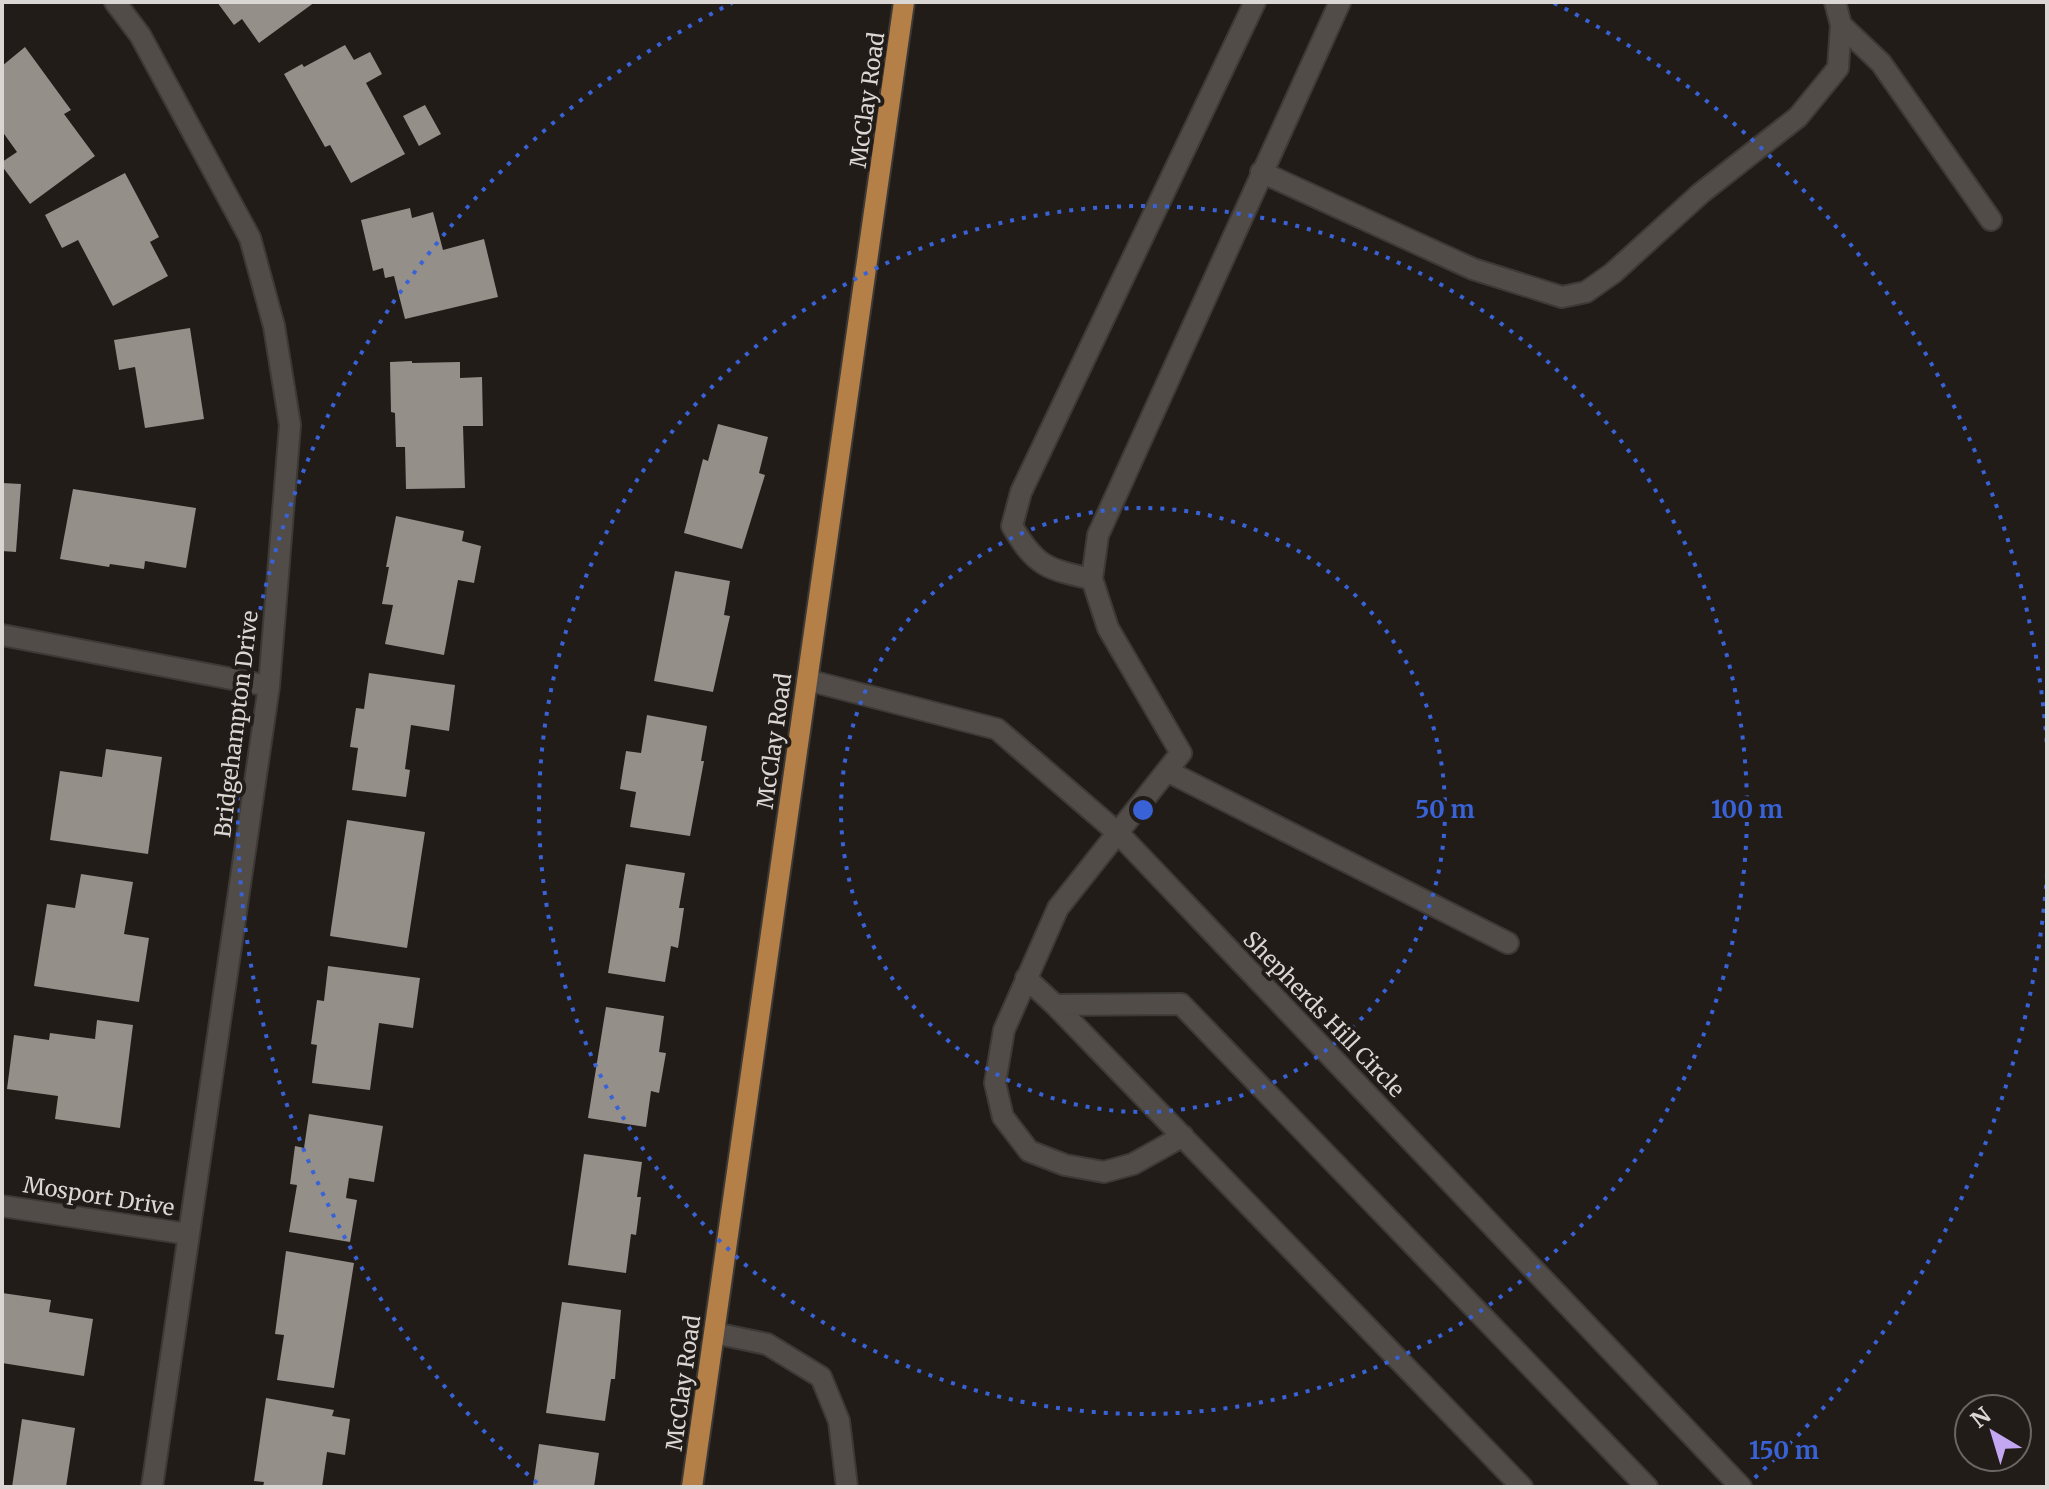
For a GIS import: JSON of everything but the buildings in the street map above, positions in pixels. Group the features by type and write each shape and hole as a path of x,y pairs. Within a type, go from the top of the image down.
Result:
{"main road":[{"name":"McClay Road","path":"692,1487 904,2"}],"street":[{"name":"Bridgehampton Drive","path":"115,2 140,35 250,238 274,326 290,425 269,686 152,1487"},
{"path":"1092,579 1051,570 1026,549 1012,526 1021,492 1255,2"},
{"path":"1183,1136 1133,1164 1104,1172 1065,1165 1029,1151 1003,1117 995,1083 1004,1030 1058,908 1181,753 1108,628 1092,579 1098,535 1340,2"},
{"path":"1261,172 1473,269 1562,297 1586,292 1613,273 1701,193 1798,117 1838,68 1841,25 1835,2"},
{"path":"1841,25 1881,63 1991,220"},
{"path":"2,635 269,686"},
{"name":"Shepherds Hill Circle","path":"807,680 997,729 1119,834 1741,1487"},
{"path":"1167,771 1508,943"},
{"path":"1026,978 1522,1487"},
{"path":"1055,1005 1181,1004 1647,1487"},
{"name":"Mosport Drive","path":"2,1206 188,1234"},
{"path":"714,1333 767,1344 821,1377 839,1421 847,1487"}]}
